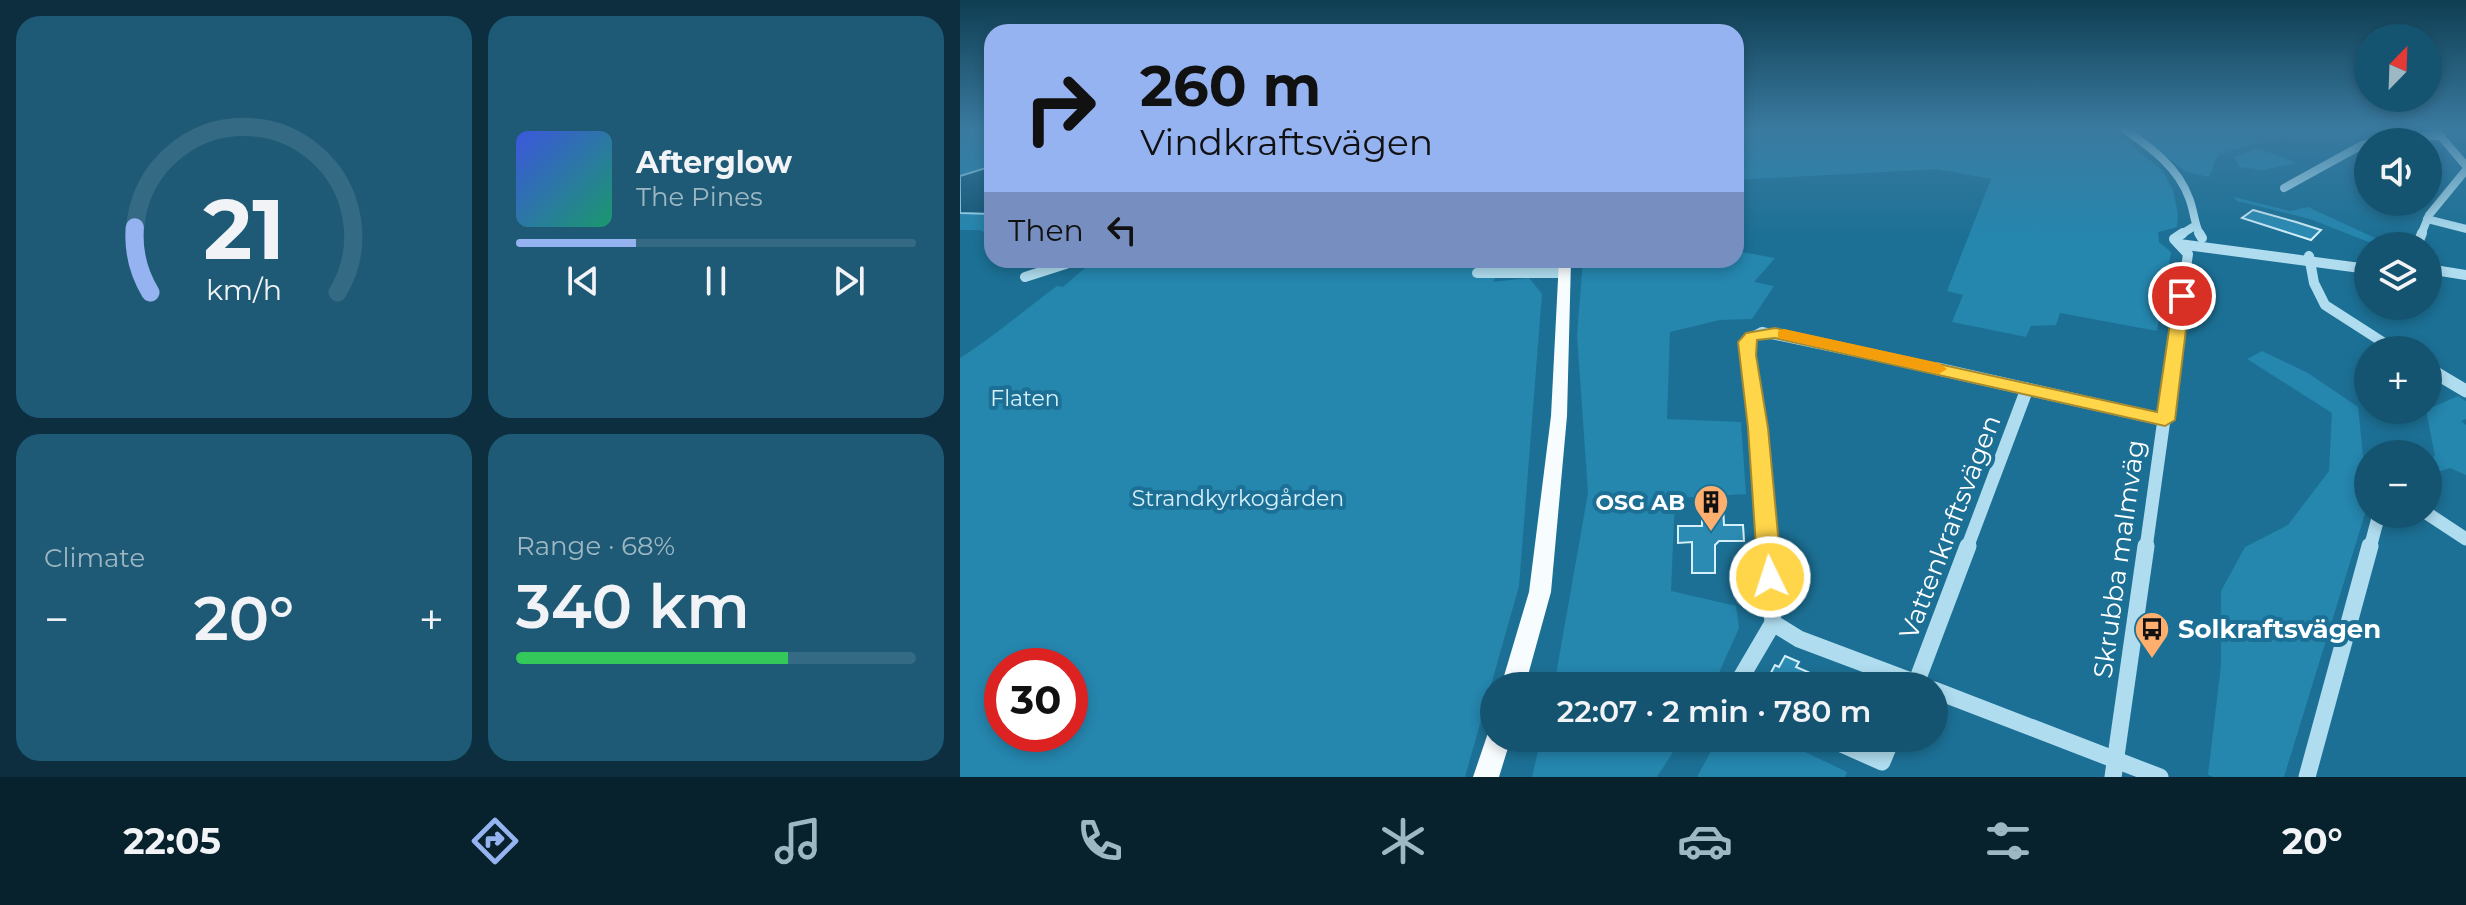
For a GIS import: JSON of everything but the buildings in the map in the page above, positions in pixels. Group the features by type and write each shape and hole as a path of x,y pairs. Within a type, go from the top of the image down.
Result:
{"main road":[{"path":"1517,672 1540,592 1559,416 1559,268"},
{"path":"1486,777 1494,752"}],"street":[{"path":"2169,165 2181,179 2192,203 2195,244 2354,265"},
{"path":"2284,188 2320,165"},
{"path":"2422,232 2427,219 2466,168"},
{"path":"2427,219 2466,229"},
{"name":"Skrubba malmväg","path":"2115,768 2165,420 2195,244"},
{"path":"2310,258 2314,283 2325,305 2373,336"},
{"path":"1025,277 1053,268"},
{"path":"1512,274 1515,268"},
{"path":"1477,273 1512,274 1552,268"},
{"path":"2442,274 2466,276"},
{"path":"1744,672 1773,623 1758,428 1747,342 1762,332 2165,420"},
{"path":"2442,377 2466,391"},
{"name":"Vattenkraftsvägen","path":"1927,672 2027,389"},
{"path":"2442,523 2466,539"},
{"path":"2307,777 2375,528"},
{"path":"1773,623 1799,639 1885,672"},
{"path":"1948,697 2115,768 2160,777"},
{"path":"1860,752 1882,762 1886,752"}],"green space":[{"path":"960,165 984,165 984,232 960,230"},
{"path":"1744,165 2156,165 2173,190 2178,214 2177,227 2158,232 2159,242 2171,252 2157,331 2060,313 2056,325 2031,326 2026,337 1952,322 1963,295 1947,291 1991,179 1937,169 1744,180"},
{"path":"2178,165 2214,165 2209,177 2186,172"},
{"path":"2238,165 2286,165 2263,170"},
{"path":"2234,197 2290,211 2308,207 2362,232 2354,232 2354,236 2310,219 2237,201"},
{"path":"1744,252 1775,258 1754,282 1774,286 1752,319 1720,320 1670,332 1667,419 1741,422 1746,494 1675,498 1671,591 1736,606 1739,628 1719,672 1556,672 1588,493 1577,335 1582,268 1744,268"},
{"name":"Strandkyrkogården","path":"1085,268 1501,268 1493,282 1529,278 1542,294 1519,586 1495,672 1480,672 1480,724 1465,777 960,777 960,358"},
{"path":"2262,351 2308,373 2354,404 2354,424 2360,424 2361,440 2354,440 2354,528 2361,528 2284,777 2208,775 2221,665 2221,591 2245,547 2288,525 2329,471 2332,413 2247,359"},
{"path":"2458,396 2466,401 2466,419 2461,421 2466,425 2466,475 2450,468 2442,471 2442,440 2432,440 2429,424 2442,424 2442,403"},
{"path":"1538,752 1673,752 1657,777 1532,777"},
{"path":"1710,752 1805,752 1847,772 1845,777 1697,777"}],"shaded area":[{"path":"984,168 984,214 960,213 960,176"}],"slow traffic":[{"path":"1784,334 1939,369"}],"place":[{"name":"OSG AB","path":"1711,533"},
{"name":"Solkraftsvägen","path":"2152,660"}],"route":[{"path":"1770,577 1758,428 1747,355 1747,342 1752,336 1762,332 1775,333 2165,420 2182,296"}],"park label":[{"name":"Flaten","path":"1025,398"}]}
